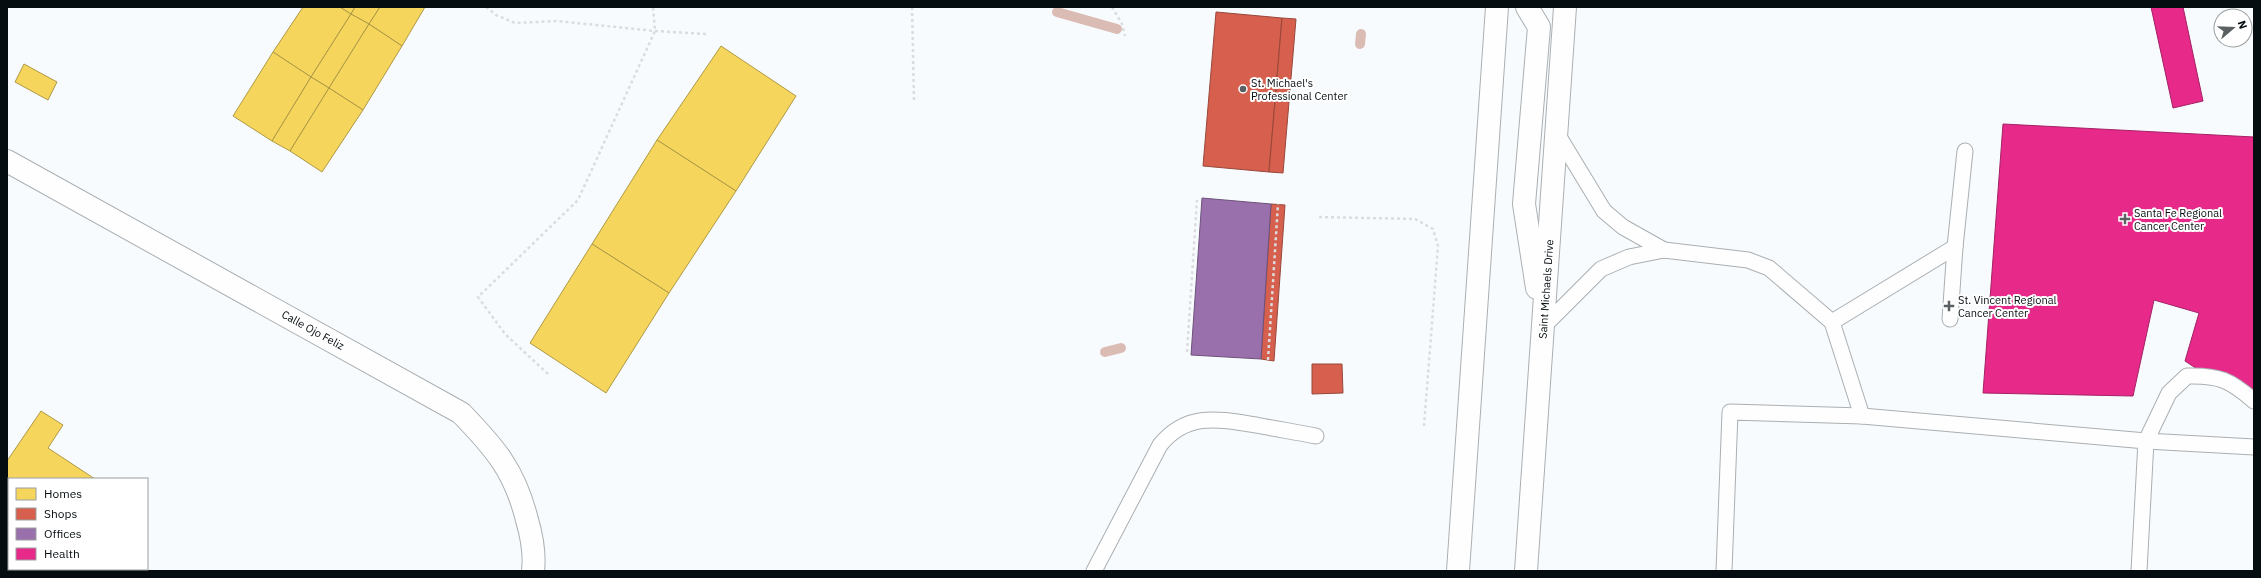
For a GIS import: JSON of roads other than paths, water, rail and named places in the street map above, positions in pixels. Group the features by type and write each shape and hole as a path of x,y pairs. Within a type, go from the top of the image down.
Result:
{"main road":[{"path":"1458,571 1497,7"},
{"path":"1527,7 1539,27 1524,204 1544,326"},
{"name":"Saint Michaels Drive","path":"1526,571 1565,7"},
{"name":"Calle Ojo Feliz","path":"7,161 461,413 490,443 507,467 521,497 530,532 534,559 533,571"}],"lane":[{"path":"1556,132 1604,211 1623,227 1664,250"},
{"path":"1950,319 1955,248 1965,151"},
{"path":"1832,322 1955,248"},
{"path":"1544,326 1601,268 1629,257 1664,250 1748,260 1769,268 1832,322 1862,416"},
{"path":"2139,571 2146,441 2169,393 2187,376 2211,375 2236,385 2254,401"},
{"path":"1724,571 1730,412 1862,416 2146,441 2254,447"},
{"path":"1094,571 1160,445 1176,428 1190,423 1217,419 1316,436"}],"waterway":[{"path":"1057,12 1117,29"},
{"path":"1360,44 1361,34"},
{"path":"1105,352 1121,348"}],"place":[{"name":"St. Michael's Professional Center","path":"1243,89"},
{"name":"Santa Fe Regional Cancer Center","path":"2125,219"},
{"name":"St. Vincent Regional Cancer Center","path":"1949,306"}]}
